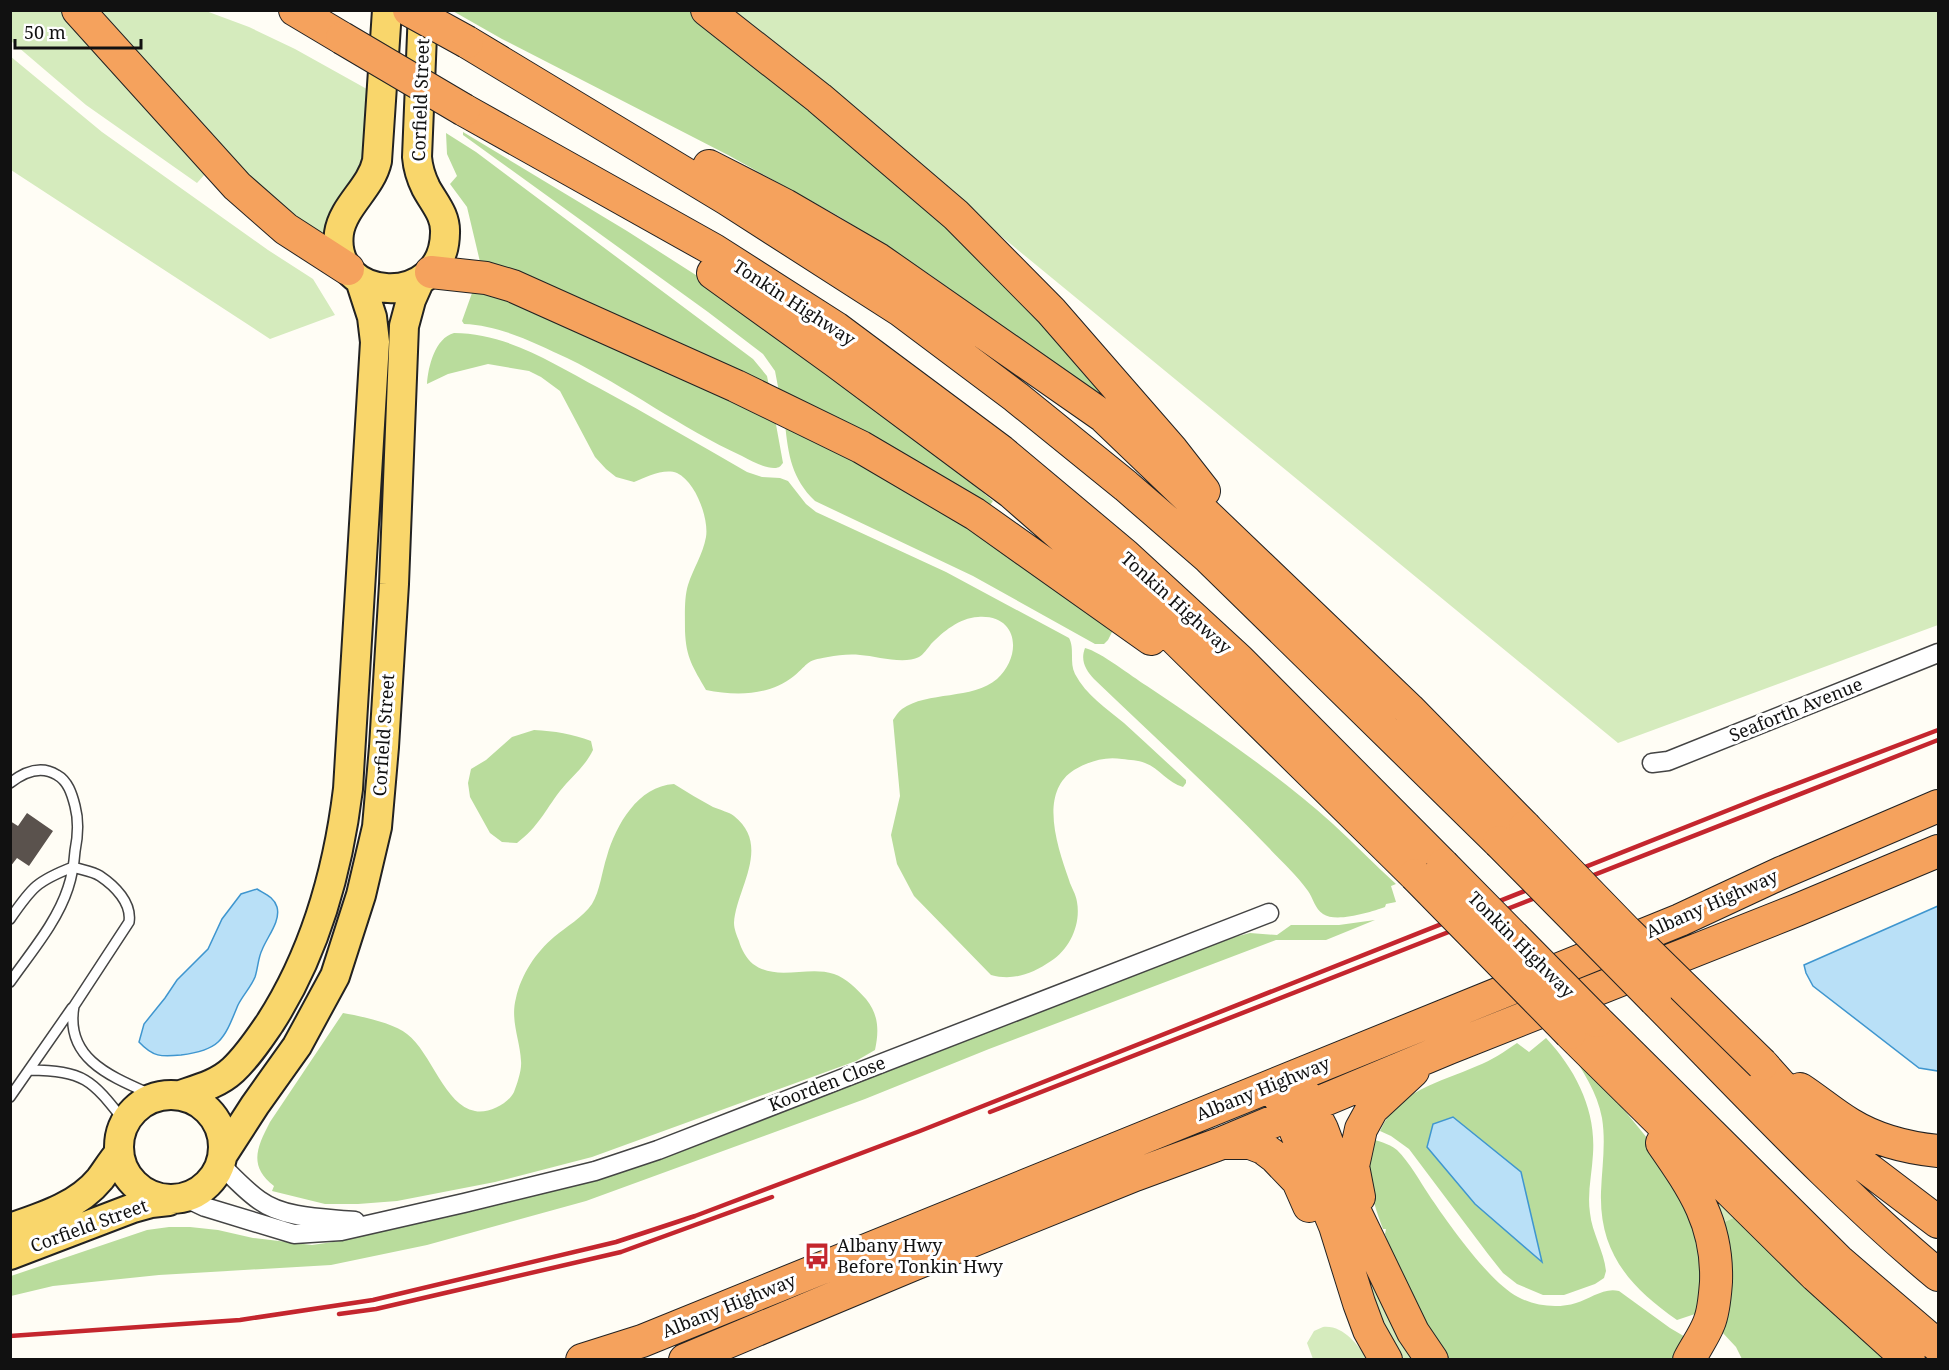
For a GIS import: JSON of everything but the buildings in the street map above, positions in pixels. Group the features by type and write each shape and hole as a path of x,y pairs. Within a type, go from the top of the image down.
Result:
{"highway":[{"path":"78,10 237,186 286,228 354,274"},
{"name":"Tonkin Highway","path":"295,10 464,110 714,250 836,328 1000,451 1125,555 1239,660 1429,870 1584,1027 1840,1262 1938,1346"},
{"path":"409,10 467,42 727,199 900,310 1016,397 1126,486 1209,558 1512,835 1626,931 1762,1064 1830,1140 1938,1221"},
{"path":"707,10 819,98 956,215 1051,311 1157,432 1271,577"},
{"path":"503,65 606,113 785,205 878,259 1103,416 1409,709 1512,835 1655,1000 1845,1191 1938,1275"},
{"path":"558,163 835,361 1011,492 1145,609 1300,760"},
{"path":"425,277 479,277 513,286 736,386 861,447 975,514 1137,628 1300,760 1429,870"},
{"name":"Albany Highway","path":"582,1359 644,1346 1284,1080 1680,920 1781,873 1938,806"},
{"name":"Albany Highway","path":"685,1359 922,1260 1222,1143 1449,1048 1808,906 1938,851"},
{"path":"1584,1027 1678,1166 1704,1211 1712,1234 1717,1259 1715,1296 1710,1322 1689,1359"},
{"path":"1368,1236 1353,1167 1361,1129 1372,1109 1393,1088 1449,1048"},
{"path":"1762,1064 1821,1102 1850,1124 1887,1140 1917,1149 1938,1151"},
{"path":"1284,1080 1300,1110 1359,1303 1369,1330 1386,1359"},
{"path":"1624,1087 1816,1275 1909,1359"},
{"path":"1300,1110 1322,1129 1346,1193 1413,1332 1432,1359"},
{"path":"1222,1143 1250,1143 1263,1148 1298,1181 1328,1249 1359,1303"}],"main road":[{"name":"Corfield Street","path":"168,1096 211,1085 232,1071 255,1045 276,1013 308,952 322,912 340,840 348,789 375,342 372,317 354,274 342,258 339,232 344,220 372,178 377,161 387,10"},
{"name":"Corfield Street","path":"222,1159 255,1105 297,1046 335,976 362,895 371,855 379,808 385,735 394,584 404,326 411,300 425,277 440,260 445,245 446,230 442,215 419,172 417,158 423,10"},
{"path":"354,274 374,286 389,289 404,288 425,277"},
{"path":"168,1096 195,1100 213,1116 223,1137 222,1159 210,1183 199,1192 178,1199 149,1196 135,1185 124,1170 119,1153 121,1132 125,1122 144,1102 168,1096"},
{"name":"Corfield Street","path":"10,1228 51,1213 79,1198 99,1179 119,1153"},
{"name":"Corfield Street","path":"10,1255 133,1208 178,1199"}],"street":[{"name":"Seaforth Avenue","path":"1652,763 1668,761 1938,653"},
{"name":"Koorden Close","path":"178,1199 294,1234 341,1231 595,1171 658,1150 1269,913"},
{"name":"Koorden Close","path":"222,1159 259,1200 273,1208 306,1216 375,1222"}],"lane":[{"path":"10,783 23,774 38,770 60,776 72,796 78,824 72,877 59,910 10,982"},
{"path":"10,919 29,891 49,877 73,867 99,875 124,900 130,914 126,928 10,1097"},
{"path":"49,877 61,875 72,877"},
{"path":"74,1006 71,1022 75,1040 83,1052 119,1080 168,1096"},
{"path":"29,1070 66,1072 91,1083 125,1122"}],"green space":[{"path":"451,10 694,11 943,216 1180,473 1018,338 886,246 840,217 728,155 502,39"},
{"path":"11,11 65,11 206,173 197,183 86,105 11,41"},
{"path":"97,11 206,11 249,27 295,49 374,93 367,157 327,238 321,239 260,189"},
{"path":"727,11 1938,11 1938,625 1618,743"},
{"path":"10,56 102,132 268,250 313,279 335,315 270,339 11,170"},
{"path":"463,132 627,231 749,309 914,434 993,501 988,508 779,392 775,371 763,354 463,135"},
{"path":"446,133 476,152 753,359 767,376 769,386 481,266 467,207 450,184 457,176 447,154"},
{"path":"490,292 775,419 783,463 776,468 767,467 719,445 589,369 530,341 504,331 464,324 462,321 472,293"},
{"path":"454,333 493,338 547,360 747,472 788,481 806,504 816,512 946,572 1069,638 1072,647 1073,669 1080,682 1097,701 1186,780 1186,783 1183,787 1178,785 1155,768 1142,762 1116,758 1086,764 1074,770 1063,780 1056,792 1054,822 1060,853 1076,896 1078,910 1073,935 1058,956 1037,970 1015,977 991,975 914,896 897,864 891,835 900,796 893,720 901,710 912,703 976,690 997,679 1011,659 1013,648 1012,638 1002,622 978,617 964,620 952,626 921,656 913,659 898,660 856,655 820,658 808,663 784,683 763,691 729,693 706,690 691,662 685,631 687,590 706,537 703,511 690,484 677,473 672,472 655,474 634,482 616,477 595,457 560,391 529,371 488,364 448,374 427,384 431,362 437,347 447,336"},
{"path":"785,423 876,465 1114,628 1108,640 1104,644 1095,644 973,576 815,501 801,484 792,466"},
{"path":"1085,648 1107,659 1219,735 1311,805 1396,884 1391,886 1396,902 1354,916 1336,917 1320,912 1308,891 1289,868 1094,679 1085,665 1083,657"},
{"path":"534,730 563,733 591,741 593,750 531,831 517,843 502,842 490,833 470,797 468,783 471,769 486,760 512,737"},
{"path":"674,784 713,807 734,816 745,828 750,841 751,854 734,923 744,954 753,964 772,972 824,972 847,981 866,999 876,1017 875,1050 856,1061 592,1157 495,1182 397,1201 358,1204 325,1204 272,1191 274,1186 266,1179 258,1164 257,1156 261,1140 270,1122 343,1013 386,1023 407,1034 424,1053 447,1089 464,1107 480,1112 486,1111 497,1107 511,1096 521,1069 514,1006 525,973 547,943 579,918 592,904 611,844 630,809 650,792 661,786"},
{"path":"1375,920 1326,940 1276,940 989,1049 865,1099 586,1201 427,1245 331,1265 159,1275 53,1286 11,1296 11,1276 147,1230 190,1227 312,1245 340,1241 474,1211 599,1173 634,1168 733,1132 1219,941 1250,933 1277,935 1291,925 1339,925"},
{"path":"1546,1038 1575,1077 1587,1106 1593,1138 1590,1213 1606,1271 1604,1278 1595,1284 1564,1295 1543,1295 1517,1284 1503,1273 1409,1149 1380,1131 1397,1106 1421,1090 1488,1061 1517,1043 1529,1052"},
{"path":"1568,1048 1607,1089 1652,1144 1705,1247 1698,1313 1677,1320 1660,1308 1632,1281 1612,1251 1605,1233 1602,1214 1604,1146 1600,1108 1584,1073"},
{"path":"1368,1138 1397,1150 1482,1266 1507,1290 1518,1297 1532,1303 1561,1306 1576,1303 1602,1292 1619,1291 1687,1338 1672,1359 1445,1359 1400,1274 1385,1234 1386,1229 1383,1229 1379,1218 1368,1172"},
{"path":"1318,1139 1422,1359 1402,1359 1384,1329 1386,1327 1383,1326"},
{"path":"1688,1157 1742,1214 1720,1224"},
{"path":"1742,1214 1830,1306 1829,1311 1832,1309 1886,1359 1742,1359 1736,1347 1721,1331 1720,1224"},
{"path":"1323,1327 1331,1327 1344,1333 1368,1359 1313,1359 1307,1343 1314,1331"}],"water":[{"path":"257,889 274,901 278,912 277,918 261,953 255,977 224,1034 213,1046 194,1053 163,1056 149,1051 139,1042 144,1024 177,980 208,949 222,919 241,894"},
{"path":"1938,906 1938,1071 1919,1068 1813,986 1804,965"},
{"path":"1453,1117 1521,1172 1542,1262 1475,1204 1427,1147 1433,1124"}],"railway":[{"path":"10,1336 240,1320 373,1300 616,1242 695,1216 920,1131 1759,798 1938,730"},
{"path":"990,1112 1938,740"},
{"path":"339,1314 376,1309 621,1252 772,1197"}],"place":[{"name":"Albany Hwy Before Tonkin Hwy","path":"817,1256"}]}
